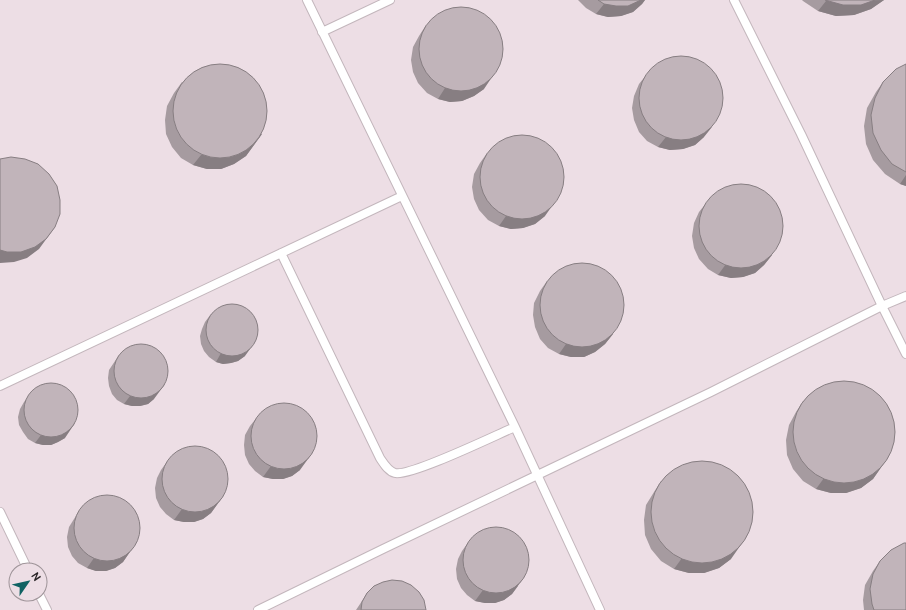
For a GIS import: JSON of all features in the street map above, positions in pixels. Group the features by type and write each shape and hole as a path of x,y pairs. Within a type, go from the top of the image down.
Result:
{"lane":[{"path":"307,0 515,427 600,610"},
{"path":"322,32 390,0"},
{"path":"734,0 801,134 906,354"},
{"path":"0,386 402,196"},
{"path":"281,253 380,458 387,468 396,473 408,472 515,427"},
{"path":"258,610 537,474 711,392 882,306 906,296"},
{"path":"0,512 24,562"}],"building":[{"path":"598,0 641,0 628,6 616,6 604,4"},
{"path":"825,0 875,0 861,5 843,5"},
{"path":"461,7 469,8 484,14 496,26 502,41 502,57 496,72 484,84 469,90 461,91 453,90 438,84 426,72 420,57 419,49 420,41 426,26 438,14 453,8"},
{"path":"681,56 689,57 704,63 716,75 722,90 722,106 716,121 704,133 689,139 681,140 673,139 658,133 646,121 640,106 639,98 640,90 646,75 658,63 673,57"},
{"path":"220,64 238,67 254,77 264,93 267,111 264,129 254,145 238,155 220,158 202,155 186,145 176,129 173,111 176,93 186,77 202,67"},
{"path":"906,64 906,172 892,164 881,150 873,133 871,115 875,98 883,82 896,69"},
{"path":"522,135 538,138 545,142 557,154 561,161 564,177 561,193 557,200 545,212 538,216 522,219 506,216 499,212 487,200 483,193 480,177 483,161 487,154 499,142 506,138"},
{"path":"11,157 25,159 38,164 49,174 57,186 60,200 60,214 55,227 46,239 35,247 21,252 7,252 0,250 0,159"},
{"path":"741,184 757,187 764,191 776,203 780,210 783,226 780,242 776,249 764,261 757,265 741,268 725,265 718,261 706,249 702,242 699,226 702,210 706,203 718,191 725,187"},
{"path":"582,263 590,264 605,270 617,282 623,297 623,313 617,328 605,340 590,346 582,347 574,346 559,340 547,328 541,313 540,305 541,297 547,282 559,270 574,264"},
{"path":"232,304 246,308 254,316 258,330 254,344 246,352 232,356 218,352 210,344 206,330 210,316 218,308"},
{"path":"141,344 151,346 160,352 166,361 168,371 166,381 160,390 151,396 141,398 131,396 122,390 116,381 114,371 116,361 122,352 131,346"},
{"path":"844,381 863,385 880,396 891,413 895,432 891,451 880,468 863,479 844,483 825,479 808,468 797,451 793,432 797,413 808,396 825,385"},
{"path":"51,383 61,385 70,391 76,400 78,410 76,420 70,429 61,435 51,437 41,435 32,429 26,420 24,410 26,400 32,391 41,385"},
{"path":"284,403 297,406 307,413 314,423 317,436 314,449 307,459 297,466 284,469 271,466 261,459 254,449 251,436 254,423 261,413 271,406"},
{"path":"195,446 208,449 218,456 225,466 228,479 225,492 218,502 208,509 195,512 182,509 172,502 165,492 162,479 165,466 172,456 182,449"},
{"path":"702,461 721,465 738,476 749,493 753,512 749,531 738,548 721,559 702,563 683,559 666,548 655,531 651,512 655,493 666,476 683,465"},
{"path":"107,495 120,498 130,505 137,515 140,528 137,541 130,551 120,558 107,561 94,558 84,551 77,541 74,528 77,515 84,505 94,498"},
{"path":"496,527 509,530 519,537 526,547 529,560 526,573 519,583 509,590 496,593 483,590 473,583 466,573 463,560 466,547 473,537 483,530"},
{"path":"906,543 906,610 874,610 870,589 873,574 880,561 891,550"},
{"path":"392,580 402,581 411,585 419,592 424,600 426,610 361,610 362,602 367,593 374,586"}]}
